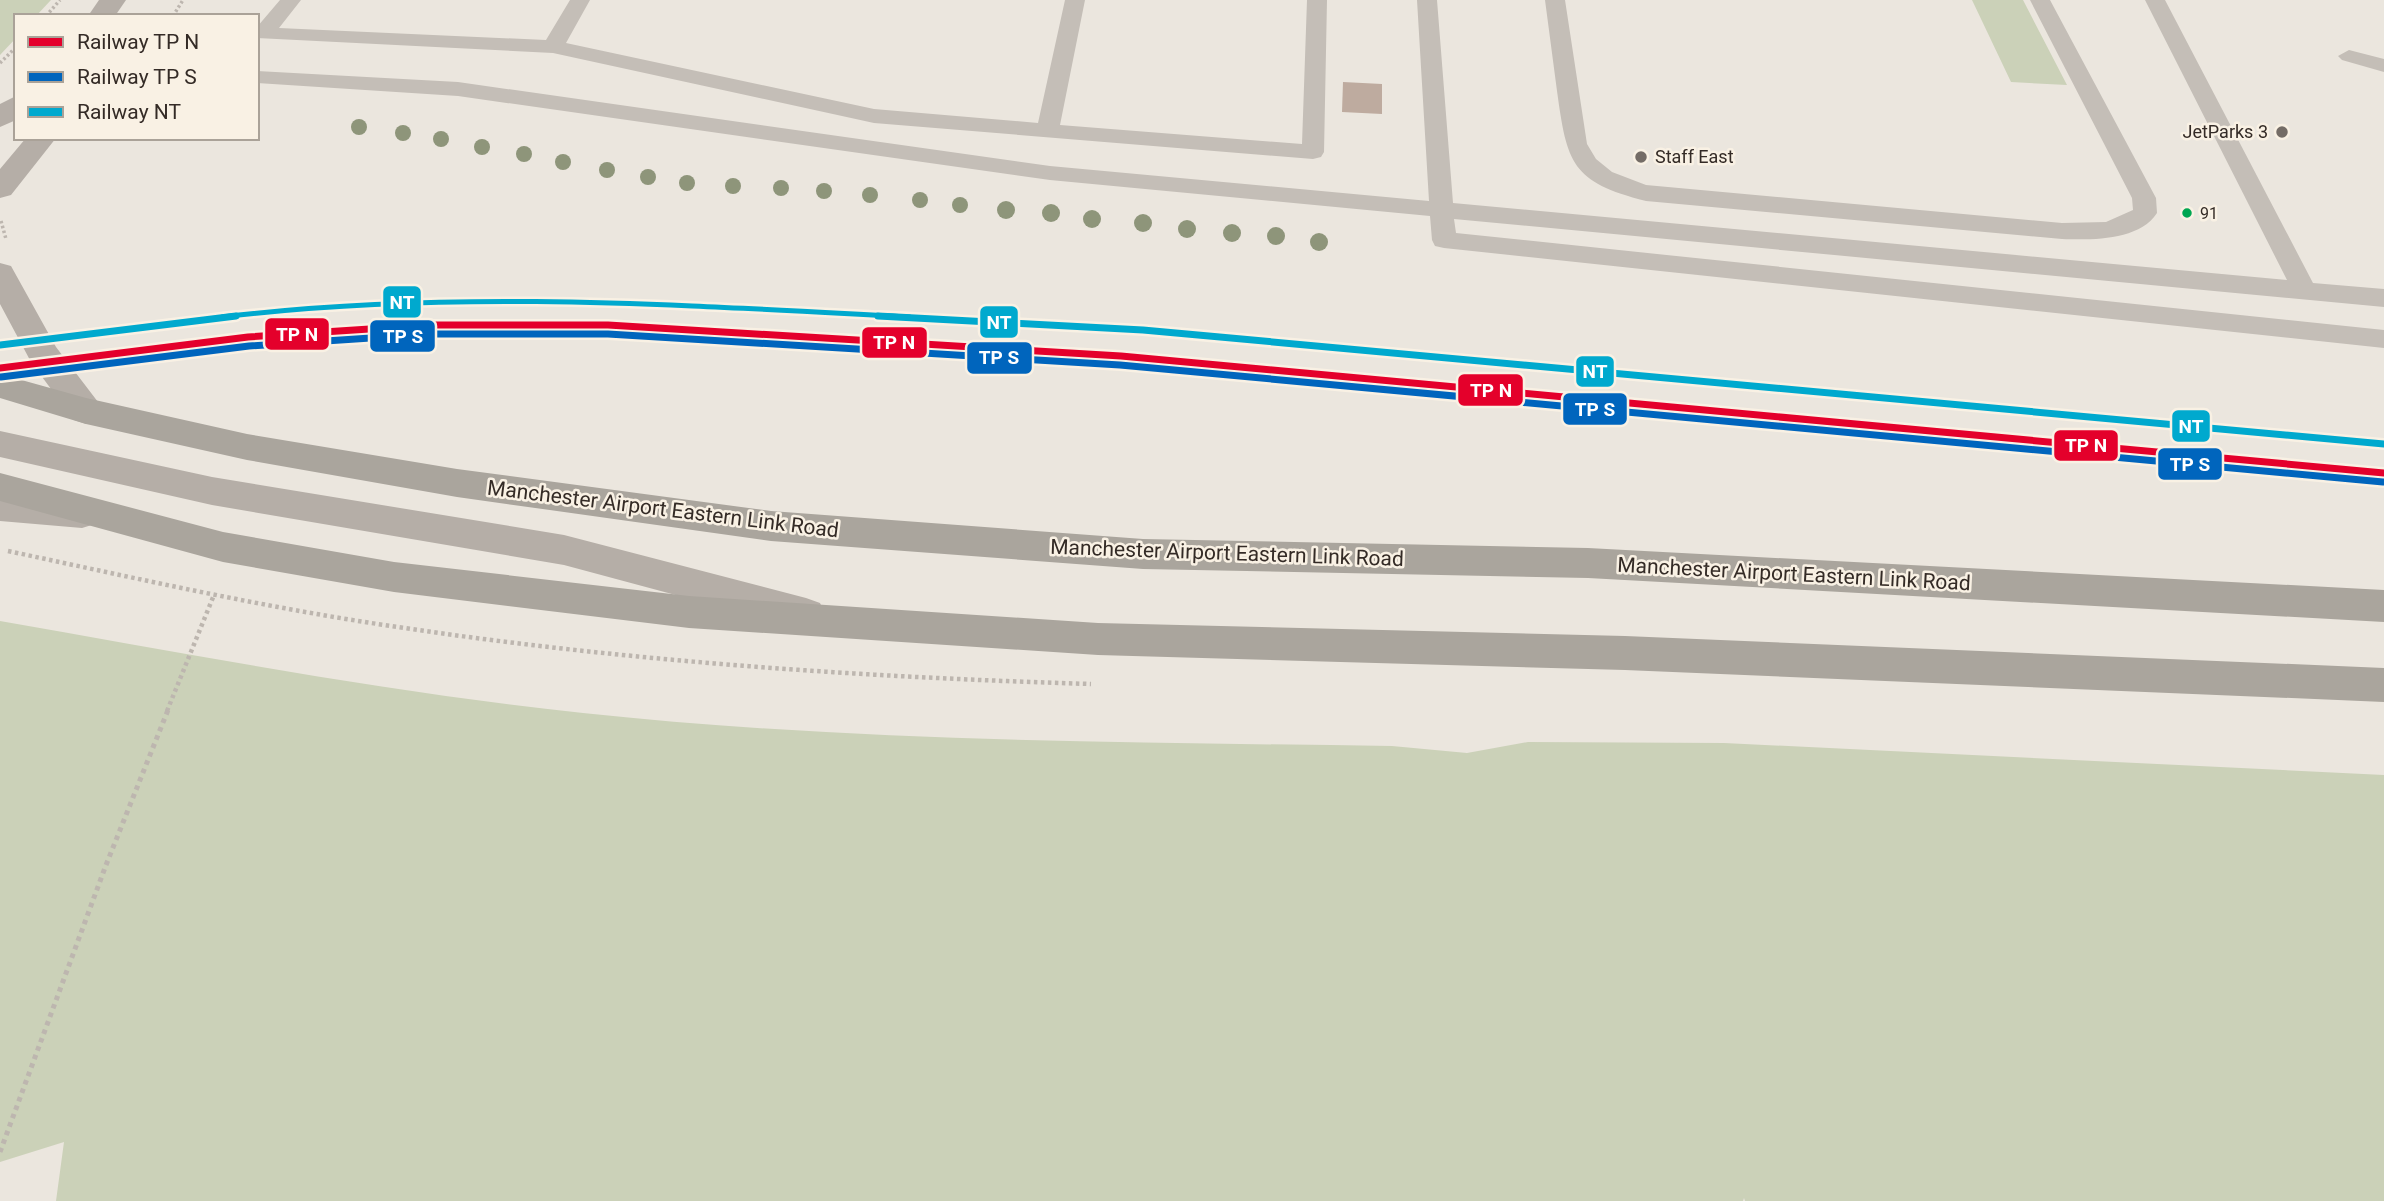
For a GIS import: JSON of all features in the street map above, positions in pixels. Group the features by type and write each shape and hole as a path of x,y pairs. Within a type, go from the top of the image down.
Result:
{"highway":[{"name":"Manchester Airport Eastern Link Road","path":"0,386 86,411 247,447 431,479 771,526 1143,554 1588,563 2384,606"},
{"path":"0,487 94,515 223,547 394,577 689,612 1098,639 1625,653 2384,685"}],"main road":[{"path":"0,118 14,107"},
{"path":"0,188 40,140"},
{"path":"0,275 43,354 86,411"},
{"path":"0,444 212,491 564,550 825,619"},
{"path":"0,507 94,515"}],"lane":[{"path":"291,0 264,33 553,47 874,116 1313,152 1317,0"},
{"path":"553,47 580,0"},
{"path":"1048,131 1075,0"},
{"path":"1427,0 1444,240 1983,299 2384,339"},
{"path":"1555,0 1576,144 1581,156 1597,174 1617,186 1646,193 2062,231 2092,232 2129,225 2145,213 2144,198 2040,0"},
{"path":"2155,0 2305,291"},
{"path":"2349,56 2384,66"},
{"path":"259,78 458,89 1050,173 2384,298"}],"path":[{"path":"48,14 60,0"},
{"path":"0,63 14,49"},
{"path":"0,1152 106,865 214,595"}],"green space":[{"path":"0,0 51,0 38,14 14,14 14,40 0,55"},
{"path":"1972,0 2023,0 2067,85 2011,82"},
{"path":"0,621 436,695 583,713 785,730 987,739 1392,746 1467,753 1528,742 1724,743 2384,775 2384,1201 1745,1201 1744,1198 1743,1201 56,1201 64,1142 0,1162"}],"building":[{"path":"1343,82 1382,84 1382,114 1342,112"}],"transit line":[{"path":"0,368 248,337 431,325 608,325 1121,356 2384,473"},
{"path":"1,377 249,346 431,334 608,334 1120,365 2383,482"}],"rail line":[{"name":"NT","path":"0,345 290,309 435,300 588,300 1143,330 2384,444"}],"place":[{"name":"JetParks 3","path":"2282,132"},
{"name":"Staff East","path":"1641,157"},
{"name":"91","path":"2187,213"}]}
